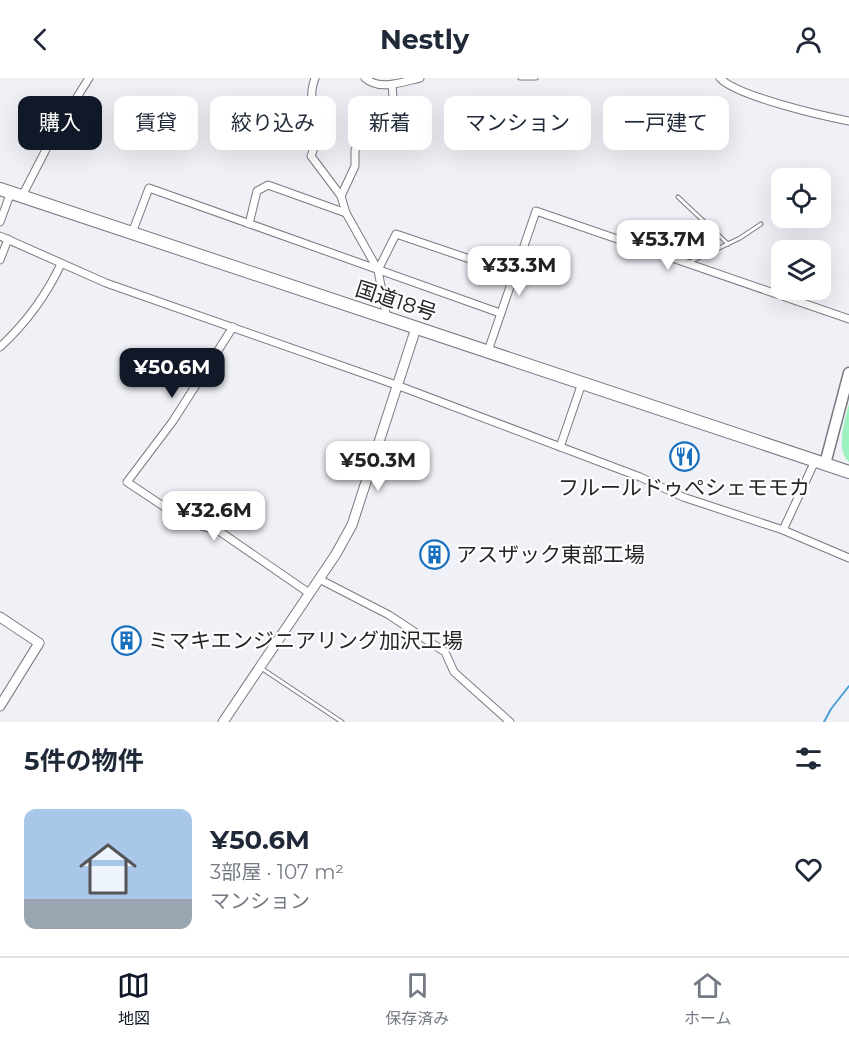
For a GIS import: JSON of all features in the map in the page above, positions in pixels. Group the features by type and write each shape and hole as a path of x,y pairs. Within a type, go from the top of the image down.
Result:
{"highway":[{"name":"国道18号","path":"11,192 849,472"}],"main road":[{"path":"820,463 847,396 849,373"}],"street":[{"path":"0,222 11,192 54,134 89,78"},
{"path":"315,78 311,95 316,126 316,144 311,156 341,196 346,213 378,270 387,319"},
{"path":"364,78 392,85 419,78"},
{"path":"723,81 808,113 849,121"},
{"path":"341,196 355,166 355,150 393,97 392,85"},
{"path":"249,224 257,191 268,185 346,213"},
{"path":"132,233 149,188 500,313"},
{"path":"488,351 536,210 685,264 849,319"},
{"path":"378,270 396,234 514,274"},
{"path":"0,236 106,283 399,386 640,477 683,497 783,530 849,558"},
{"path":"0,260 8,239"},
{"path":"0,347 44,297 61,264"},
{"path":"232,327 173,421 127,482 187,522 219,531 309,593"},
{"path":"223,722 336,554 352,525 416,328"},
{"path":"560,447 582,383"},
{"path":"783,530 820,463"},
{"path":"319,579 389,615 445,652 454,672 510,722"},
{"path":"0,618 39,643 0,706"}],"lane":[{"path":"520,78 536,78"},
{"path":"713,78 723,81"},
{"path":"678,197 728,244"},
{"path":"685,264 728,244 761,224"},
{"path":"260,668 342,722"}],"green space":[{"path":"849,404 849,462 842,442"}],"waterway":[{"path":"824,722 849,686"}],"place":[{"name":"フルールドゥぺシェモモカ","path":"684,457"},
{"name":"アスザック東部工場","path":"435,555"},
{"name":"ミマキエンジニアリング加沢工場","path":"127,641"}]}
